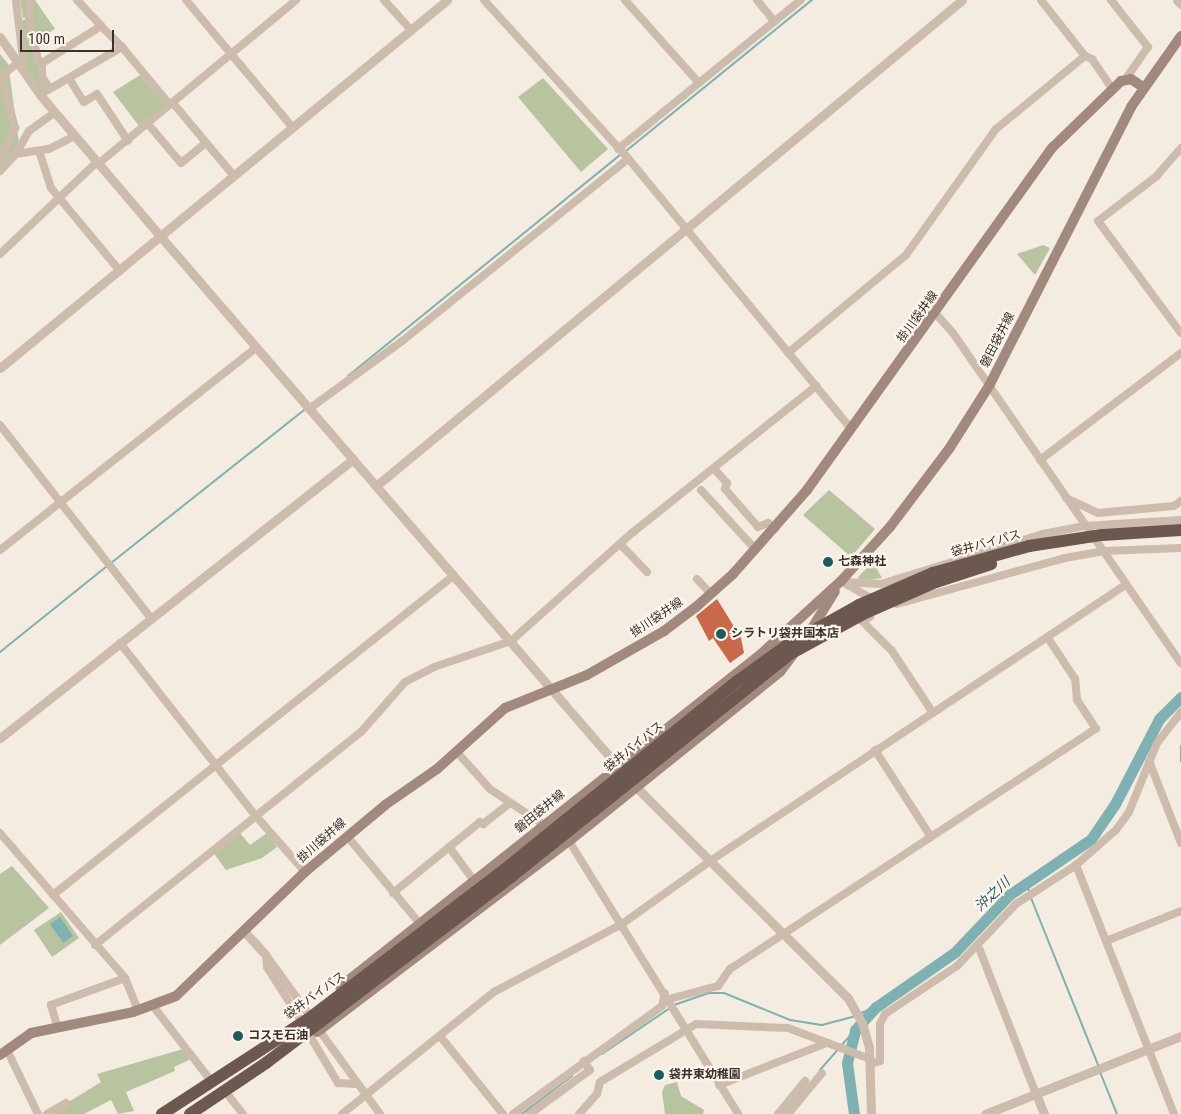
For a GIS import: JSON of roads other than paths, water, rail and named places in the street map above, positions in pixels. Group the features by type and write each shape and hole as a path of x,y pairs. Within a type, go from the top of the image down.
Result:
{"highway":[{"name":"袋井バイパス","path":"162,1114 307,1020 508,873 739,680 786,646 859,605 933,573 1020,548 1102,535 1181,530"},
{"name":"袋井バイパス","path":"190,1114 265,1064 744,688 790,654 863,614 936,582 1025,556 1104,542 1181,538"}],"main road":[{"path":"1126,78 1143,87 1181,36"},
{"name":"掛川袋井線","path":"4,1054 30,1033 57,1025 138,1011 176,996 306,872 347,836 456,751 505,708 588,675 664,631 711,594 756,550 775,528 851,429 936,314 1053,147 1112,89 1126,78"},
{"name":"磐田袋井線","path":"251,1057 264,1042 304,1016 421,925 617,766 761,654 841,581 913,498 989,386 1143,87"},
{"name":"磐田袋井線","path":"265,1064 320,1030 570,842 636,786 780,672 841,581"}],"street":[{"path":"30,0 29,18 38,60 42,62 45,93"},
{"path":"77,0 122,46 234,176"},
{"path":"186,0 292,128"},
{"path":"0,254 98,163 128,141 296,0"},
{"path":"384,0 410,30"},
{"path":"0,368 161,238 447,0"},
{"path":"484,0 627,158 851,429"},
{"path":"625,0 699,83"},
{"path":"757,0 775,22"},
{"path":"619,149 801,0"},
{"path":"376,486 962,0"},
{"path":"1041,0 1085,56 1092,59 1112,89"},
{"path":"1111,0 1148,47 1126,78"},
{"path":"1177,0 1181,4"},
{"path":"0,158 14,135 13,122 3,83 6,72 23,59 20,18 16,1"},
{"path":"20,18 29,18"},
{"path":"42,62 101,26"},
{"path":"0,38 17,64 45,93 55,112 161,238 617,766 784,933 857,1011 867,1035 870,1062 871,1114"},
{"path":"45,93 70,80 122,46"},
{"path":"788,353 906,256 996,129 1085,56"},
{"path":"70,80 84,102 97,94 128,141"},
{"path":"0,171 16,154 29,130 55,112"},
{"path":"13,122 21,137 16,154"},
{"path":"148,124 181,163 206,143"},
{"path":"16,154 39,152 75,136"},
{"path":"1181,148 1157,176 1098,221 1181,333"},
{"path":"39,152 47,182 120,271"},
{"path":"309,409 401,342 613,167 627,158"},
{"path":"936,314 989,386 1084,526 1104,551 1125,585 1181,663"},
{"path":"0,550 256,348"},
{"path":"1040,460 1181,353"},
{"path":"95,945 362,731 405,682 434,667 511,641 620,544 816,386"},
{"path":"0,426 152,618"},
{"path":"0,738 353,459"},
{"path":"717,472 727,483 725,490 758,527 768,523 775,528"},
{"path":"701,490 756,550"},
{"path":"1066,498 1098,513 1174,506 1181,501"},
{"path":"841,581 881,584 990,548 1084,526 1181,520"},
{"path":"620,544 647,572"},
{"path":"933,713 892,651 862,621 888,604 1029,566 1104,551 1181,548"},
{"path":"53,895 215,763 453,576"},
{"path":"697,579 711,594"},
{"path":"841,581 888,604"},
{"path":"342,1114 494,992 622,924 710,861 1125,585"},
{"path":"513,1114 586,1064 662,1006 668,997 718,986 730,968 1096,729 1077,700 1075,679 1048,638"},
{"path":"120,643 255,815 306,872"},
{"path":"579,1114 597,1094 600,1082 684,1028 696,1024 788,1028 870,1062 880,1062 879,1034 885,1014 979,948 1016,904 1044,883 1076,866 1125,818 1149,761 1181,712"},
{"path":"875,750 931,837"},
{"path":"456,751 490,789 544,825"},
{"path":"1149,761 1181,843"},
{"path":"393,893 449,847 510,803"},
{"path":"0,833 95,945 126,978 138,1011"},
{"path":"347,836 421,925"},
{"path":"570,842 668,997 684,1028 738,1114"},
{"path":"449,847 475,882"},
{"path":"1076,866 1174,1114"},
{"path":"1106,941 1181,911"},
{"path":"245,932 266,955 267,967 304,1016"},
{"path":"979,948 1044,1114"},
{"path":"57,1025 51,1005 126,978"},
{"path":"153,1006 212,1082"},
{"path":"320,1030 365,1096 380,1114"},
{"path":"310,1036 338,1084 357,1084"},
{"path":"440,1036 502,1114"},
{"path":"985,1114 1181,1036"},
{"path":"720,1085 827,1043"},
{"path":"4,1054 38,1114"},
{"path":"530,1114 586,1064"},
{"path":"788,1114 822,1074"},
{"path":"778,1114 806,1081"},
{"path":"225,1091 243,1114"},
{"path":"47,1114 66,1103"}],"water":[{"path":"60,917 73,936 63,943 50,924"}],"waterway":[{"path":"626,151 812,0"},
{"path":"348,376 622,153"},
{"path":"111,563 305,409"},
{"path":"0,652 107,566"},
{"name":"沖之川","path":"854,1114 847,1063 855,1030 876,1007 955,952 1009,895 1091,839 1115,804 1159,719 1181,697"},
{"path":"1181,746 1181,761"},
{"path":"1026,883 1030,893"},
{"path":"1031,898 1098,1065"},
{"path":"674,1005 708,993 724,993 790,1020 822,1025 855,1016"},
{"name":"沖之川","path":"861,1013 876,1007"},
{"path":"602,1054 670,1008"},
{"path":"841,1046 855,1030"},
{"path":"820,1070 838,1049"},
{"path":"1100,1072 1117,1114"},
{"path":"522,1114 572,1076"},
{"path":"787,1108 801,1093"}],"place":[{"name":"七森神社","path":"828,562"},
{"name":"シラトリ袋井国本店","path":"721,634"},
{"name":"コスモ石油","path":"238,1036"},
{"name":"袋井東幼稚園","path":"659,1075"}]}
